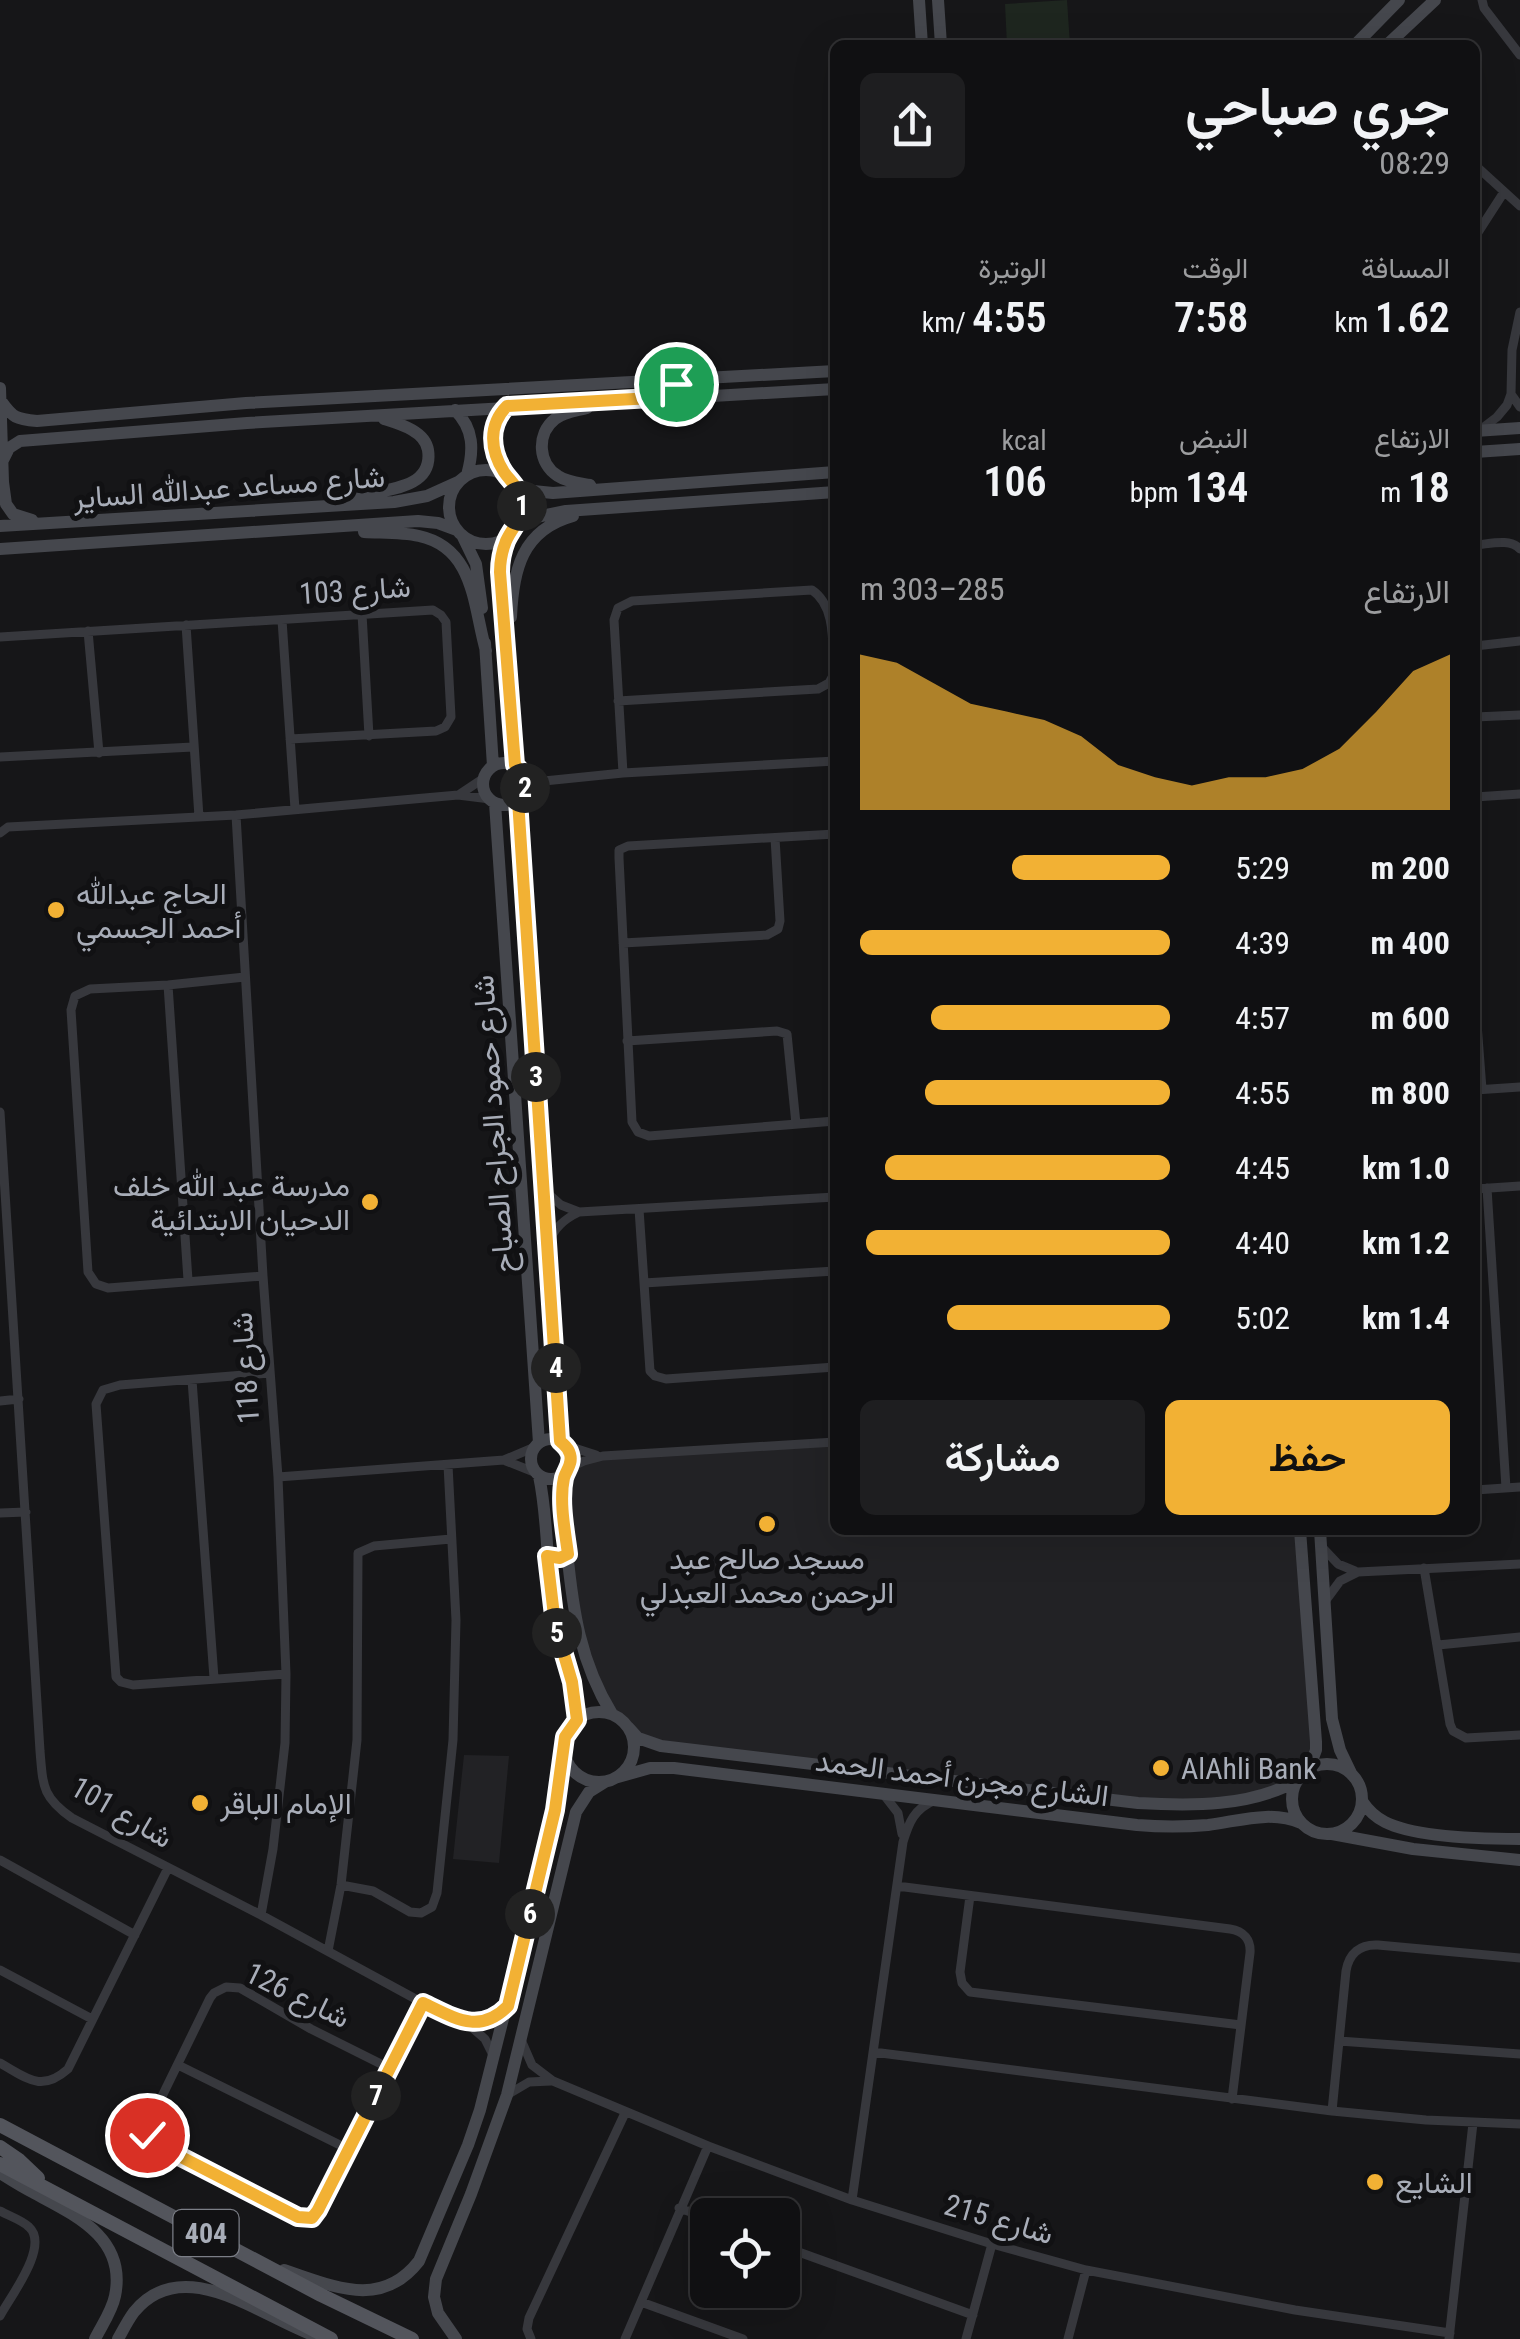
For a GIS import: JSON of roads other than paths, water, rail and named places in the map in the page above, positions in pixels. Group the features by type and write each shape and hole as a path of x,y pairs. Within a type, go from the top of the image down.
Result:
{"main road":[{"name":"404","path":"0,2125 412,2339"},
{"path":"0,2147 48,2190"},
{"name":"404","path":"0,2164 330,2338"}],"street":[{"path":"919,0 922,40"},
{"path":"938,0 941,40"},
{"path":"1359,40 1400,0"},
{"path":"1392,40 1435,0"},
{"path":"1482,0 1520,55"},
{"path":"1480,170 1520,206"},
{"path":"1480,229 1504,192"},
{"path":"1480,429 1497,417 1511,394 1512,350 1520,312"},
{"path":"1,401 18,419 37,422 246,403 830,370"},
{"path":"668,380 677,387 670,397"},
{"path":"0,388 6,504 21,518 49,524"},
{"path":"2,462 9,448 20,441 507,406 830,389"},
{"path":"1511,394 1520,407"},
{"path":"602,488 558,477 548,466 542,446 549,425 560,415 609,400"},
{"path":"246,403 240,414 247,423"},
{"path":"507,406 492,432 494,449 522,504 500,564 518,768 524,777 520,797"},
{"path":"455,410 468,426 472,455 452,491 449,511 476,564 486,652 485,793 492,801"},
{"path":"331,506 357,495 411,484 426,467 428,451 419,434 400,423 357,416"},
{"path":"1480,431 1520,428"},
{"path":"1480,452 1520,449"},
{"path":"462,479 486,470 543,493 830,472"},
{"name":"شارع مساعد عبدالله الساير","path":"0,526 416,499 462,479"},
{"path":"460,532 485,544 497,542 513,530 554,513 830,492"},
{"path":"506,642 514,575 528,547 560,520 602,508"},
{"name":"شارع مساعد عبدالله الساير","path":"0,549 418,521 438,523 460,532"},
{"path":"311,529 411,534 453,552 466,570 486,652"},
{"path":"1480,545 1511,542 1520,550"},
{"path":"623,773 614,620 618,608 632,600 812,590 822,597 830,623"},
{"name":"شارع 103","path":"0,637 432,610 441,615 446,622 451,717 445,726 436,731 290,740"},
{"path":"362,614 369,736"},
{"path":"282,620 294,809"},
{"path":"186,625 199,817"},
{"path":"88,631 99,752"},
{"path":"484,636 500,632 506,642"},
{"path":"1480,645 1520,641"},
{"path":"618,701 818,689 830,681"},
{"path":"1480,717 1520,715"},
{"path":"0,755 193,747"},
{"path":"458,795 504,763 518,768 531,780 544,782 830,760"},
{"path":"0,833 8,828 236,815 458,795 507,805 544,782"},
{"path":"1480,797 1520,794"},
{"name":"شارع حمود الجراح الصباح","path":"520,797 562,1443"},
{"name":"شارع حمود الجراح الصباح","path":"492,801 502,888 537,1445"},
{"name":"شارع 118","path":"236,815 278,1476 286,1674 283,1760 261,1916"},
{"path":"830,834 628,846 619,850 632,1122 638,1132 649,1136 830,1122"},
{"path":"623,943 767,935 778,930 775,838"},
{"path":"502,888 523,887"},
{"path":"245,978 90,989 75,996 72,1010 88,1272 96,1284 108,1288 263,1276"},
{"path":"168,985 188,1280"},
{"path":"627,1040 777,1031 787,1034 796,1124"},
{"path":"1480,1090 1520,1087"},
{"name":"شارع 101","path":"0,1112 4,1241 19,1400 45,1793 53,1805 72,1818 461,2020 485,2039 494,2060"},
{"path":"517,1123 528,1117 539,1121"},
{"path":"1480,1189 1520,1186"},
{"path":"1487,1188 1506,1488"},
{"path":"544,1190 561,1205 580,1212"},
{"path":"548,1244 557,1227 580,1212 830,1197"},
{"path":"639,1209 650,1371 656,1376 666,1379 830,1367"},
{"path":"644,1283 830,1271"},
{"path":"270,1373 120,1385 103,1390 96,1404 116,1677 133,1685 286,1674"},
{"path":"192,1380 214,1678"},
{"path":"0,1401 19,1400"},
{"path":"278,1476 504,1460 550,1439 604,1456"},
{"path":"504,1460 548,1479 557,1479 584,1461 604,1456 830,1442"},
{"path":"456,2339 442,2321 434,2297 436,2279 507,2094 576,1812 590,1792 626,1770 635,1748 628,1726 612,1714 593,1679 574,1618 563,1501 570,1454 562,1443"},
{"path":"537,1445 530,1459 545,1512 555,1624 572,1682 577,1720"},
{"path":"341,1885 373,1891 421,1914 432,1907 437,1892 454,1740 456,1620 448,1465"},
{"path":"1480,1490 1520,1487"},
{"path":"0,1513 26,1512"},
{"path":"1300,1535 1316,1742 1309,1769"},
{"path":"1320,1535 1332,1719 1352,1775"},
{"path":"328,1952 341,1885 357,1740 358,1552 374,1546 451,1538"},
{"path":"1321,1546 1338,1564 1358,1572"},
{"path":"547,1556 560,1558 568,1554"},
{"path":"1325,1601 1340,1580 1358,1572 1520,1564"},
{"path":"1424,1568 1453,1731 1466,1738 1520,1735"},
{"path":"1438,1644 1520,1637"},
{"path":"268,2265 342,2289 375,2290 395,2282 419,2261 468,2145 494,2060 555,1810 565,1737 577,1720 594,1712 612,1714"},
{"name":"الشارع مجرن أحمد الحمد","path":"628,1726 638,1738 661,1746 1175,1806 1246,1798 1278,1791 1298,1780"},
{"path":"563,1748 572,1770 582,1778 593,1782 611,1780"},
{"path":"1520,1840 1398,1826 1374,1814 1362,1801 1358,1782 1332,1764 1309,1769 1298,1780 1292,1802 1302,1822 1319,1832 1444,1854 1520,1860"},
{"name":"الشارع مجرن أحمد الحمد","path":"611,1780 650,1768 674,1768 1137,1825 1204,1825 1266,1816 1302,1822"},
{"path":"852,2200 902,1842 898,1813 882,1794"},
{"path":"902,1842 912,1817 935,1800"},
{"path":"1330,1833 1355,1819 1362,1801"},
{"path":"0,1860 136,1935"},
{"path":"0,2063 34,2082 48,2082 68,2068 168,1868"},
{"path":"897,1886 1236,1930 1246,1936 1250,1948 1232,2098"},
{"path":"970,1896 960,1978 970,1992 1241,2026"},
{"path":"1332,2111 1347,1964 1354,1953 1364,1946 1378,1945 1520,1958"},
{"path":"0,1970 92,2019"},
{"name":"شارع 126","path":"391,2068 233,1987 220,1989 210,1998 148,2127 149,2139 308,2219 316,2214 348,2148 391,2068 423,2003"},
{"path":"461,2020 487,2020 508,2006"},
{"name":"شارع 215","path":"521,2040 532,2064 554,2081 708,2146 852,2200 1086,2270 1450,2336"},
{"path":"1338,2041 1520,2054"},
{"path":"873,2052 1332,2111 1520,2124"},
{"path":"178,2065 348,2148"},
{"path":"507,2094 529,2082 554,2081"},
{"path":"531,2339 527,2329 529,2318 625,2112"},
{"path":"1450,2336 1472,2123"},
{"path":"625,2339 708,2146"},
{"path":"0,2173 84,2220 104,2241 112,2258 116,2286 112,2306 95,2339"},
{"path":"680,2208 690,2212"},
{"path":"0,2211 30,2227 35,2237 31,2262 2,2309"},
{"path":"433,2230 441,2238 452,2239"},
{"path":"966,2339 992,2244"},
{"path":"800,2253 972,2316"},
{"path":"1069,2339 1086,2270"},
{"path":"118,2339 147,2300 162,2292 194,2287 222,2294 304,2332 330,2338"},
{"path":"641,2302 743,2339"},
{"path":"1375,2339 1377,2324"}],"place":[{"name":"الحاج عبدالله أحمد الجسمي","path":"56,910"},
{"name":"مدرسة عبد الله خلف الدحيان الابتدائية","path":"370,1202"},
{"name":"مسجد صالح عبد الرحمن محمد العبدلي","path":"767,1524"},
{"name":"AlAhli Bank","path":"1161,1768"},
{"name":"الإمام الباقر","path":"200,1803"},
{"name":"الشايع","path":"1375,2182"}]}
